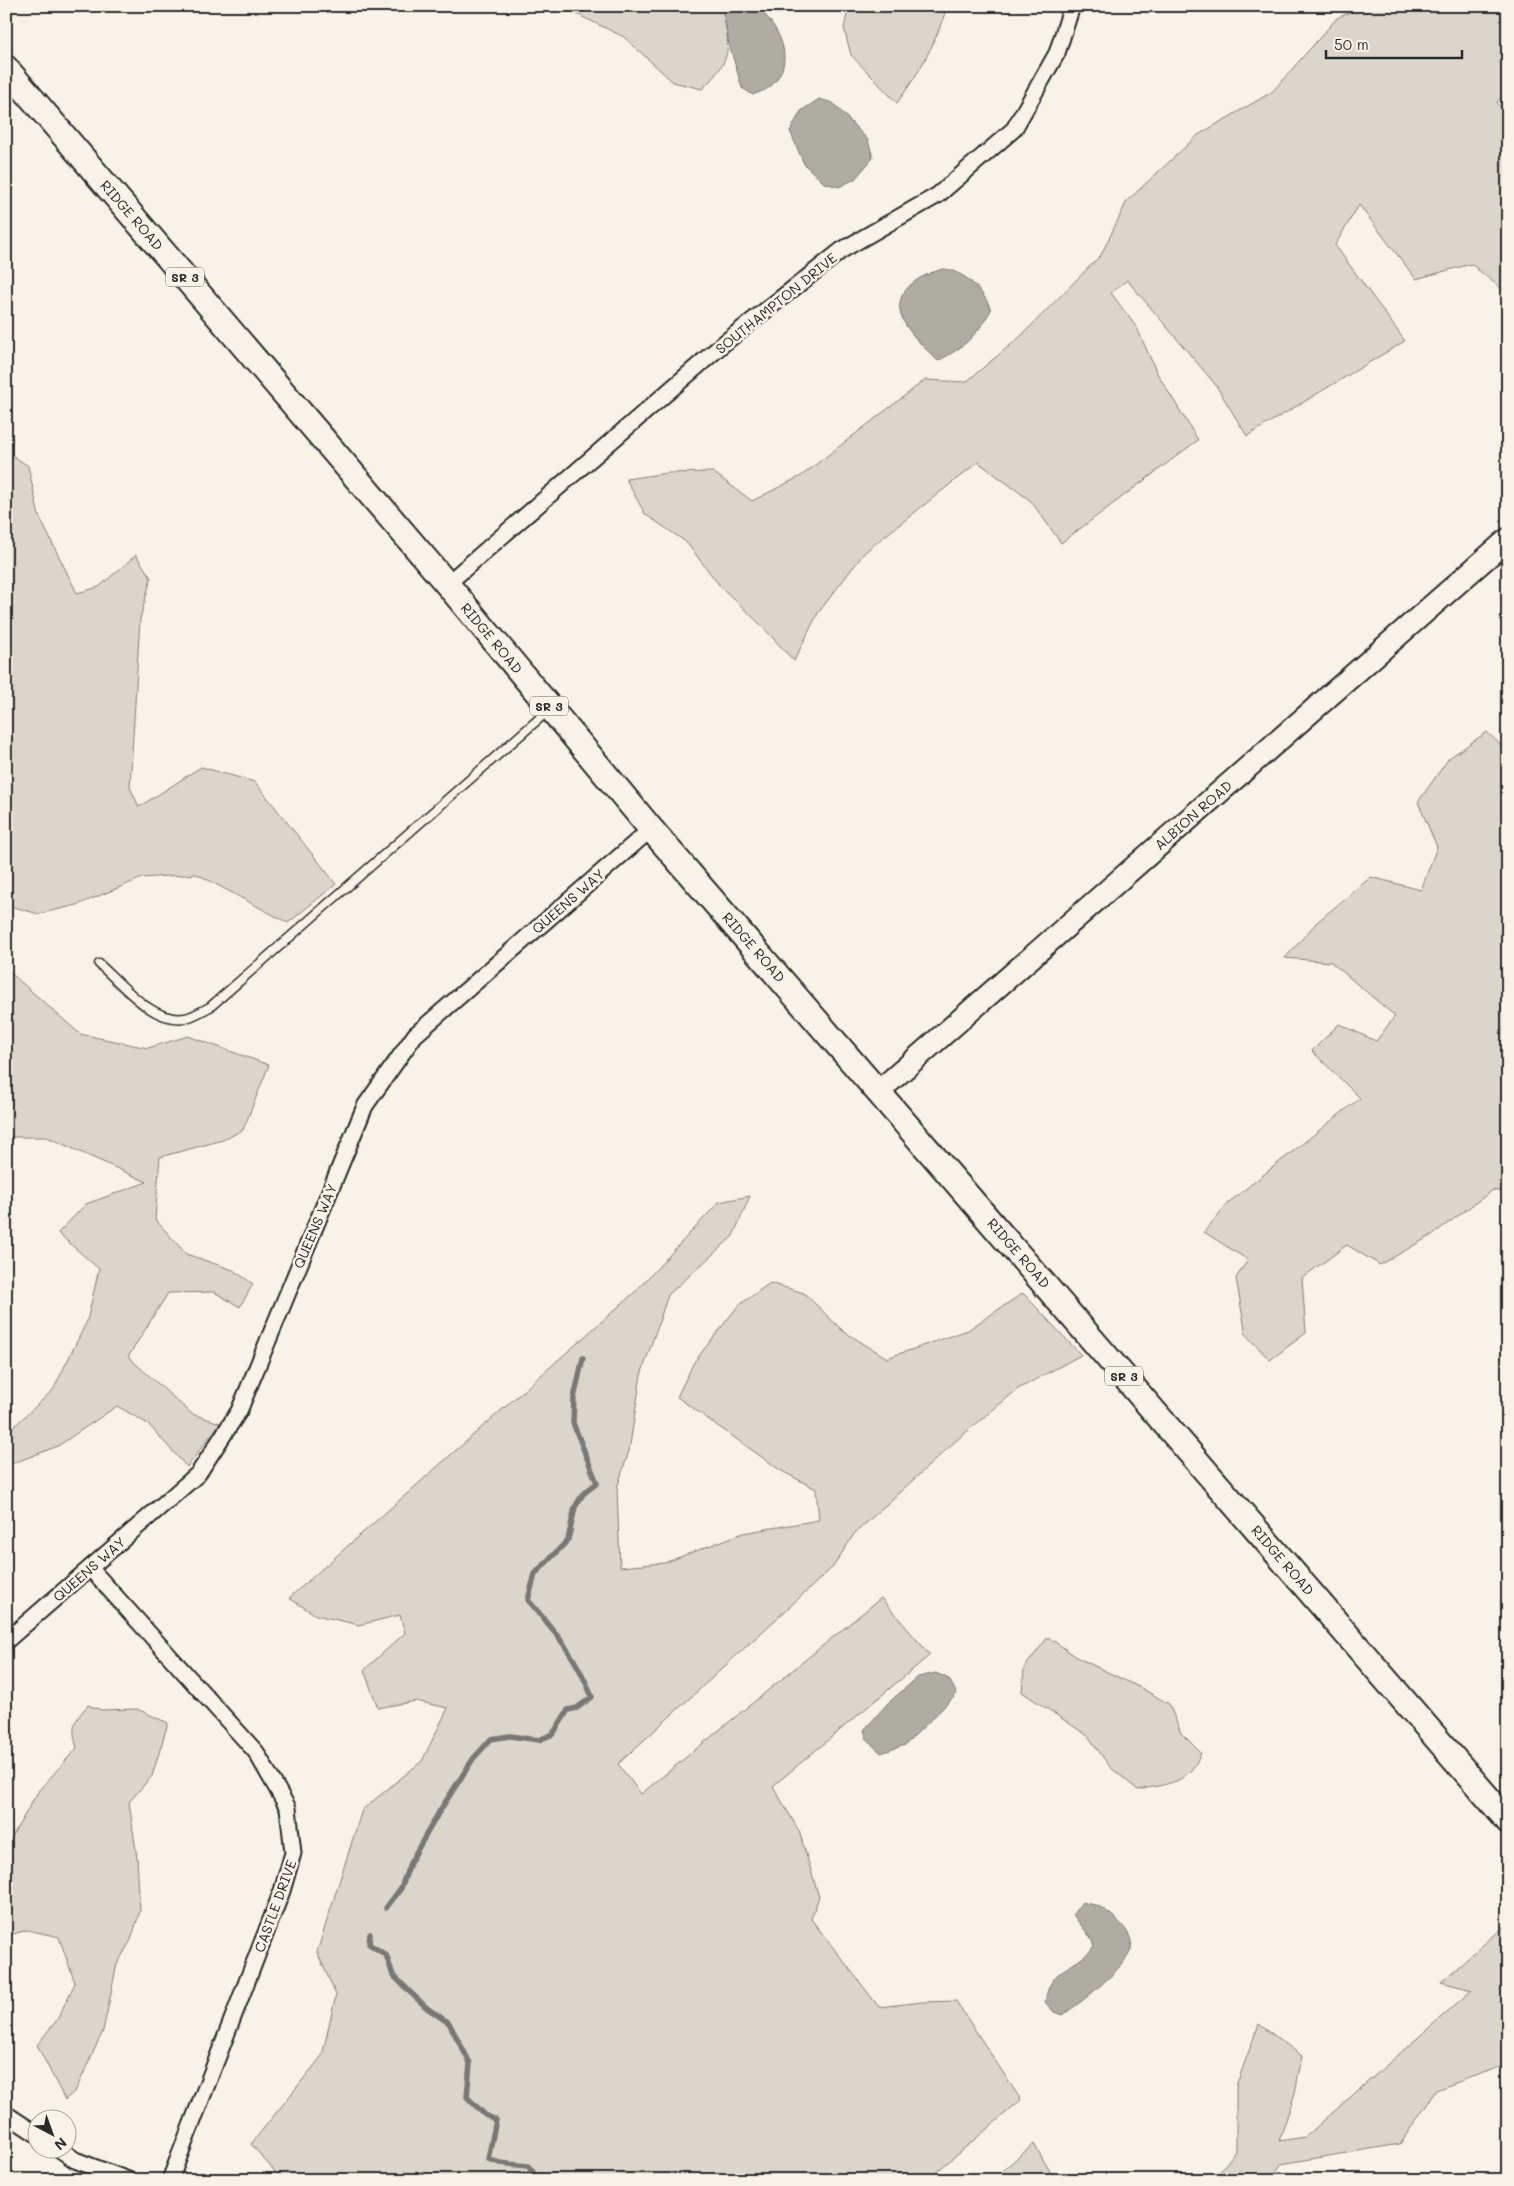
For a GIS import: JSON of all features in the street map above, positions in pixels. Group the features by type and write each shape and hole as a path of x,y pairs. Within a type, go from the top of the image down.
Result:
{"main road":[{"name":"RIDGE ROAD","path":"6,68 447,584 651,829 879,1090 1508,1821"}],"street":[{"name":"SOUTHAMPTON DRIVE","path":"447,584 723,344 842,250 938,195 1014,129 1057,53 1072,6"},
{"name":"ALBION ROAD","path":"879,1090 1508,539"},
{"name":"QUEENS WAY","path":"6,1641 198,1474 239,1411 365,1106 415,1035 651,829"},
{"name":"CASTLE DRIVE","path":"90,1568 256,1752 288,1808 294,1853 282,1891 170,2180"},
{"path":"6,2114 28,2128"},
{"path":"71,2158 128,2180"}],"lane":[{"path":"99,964 149,1008 168,1018 187,1018 210,1007 551,709"}],"shaded area":[{"path":"560,6 722,6 727,32 727,52 720,69 702,89 673,82 624,37"},
{"path":"722,6 757,6 778,33 784,54 783,65 779,76 767,89 753,95 742,88 729,44"},
{"path":"849,6 947,6 938,32 926,57 897,103 851,55 844,28"},
{"path":"1364,6 1508,6 1508,91 1497,102 1508,117 1508,294 1471,264 1416,279 1359,205 1335,245 1405,341 1247,436 1215,384 1127,280 1111,293 1137,328 1157,373 1198,440 1061,543 1031,501 978,462 865,552 818,613 794,661 760,624 720,586 686,542 645,514 626,479 667,473 713,472 752,501 801,476 925,380 966,382 1020,337 1101,255 1127,201 1198,135 1272,92 1337,18"},
{"path":"819,99 833,103 868,140 873,158 855,179 839,187 824,183 804,164 790,131 801,111"},
{"path":"942,269 950,270 965,277 984,296 991,310 969,340 938,361 911,333 904,322 900,312 900,301 906,290 917,280"},
{"path":"6,451 28,466 39,516 77,593 99,587 136,555 151,578 140,619 130,787 139,807 201,767 255,782 336,884 288,923 197,874 142,878 77,905 39,914 6,905"},
{"path":"1487,732 1508,752 1508,1193 1493,1190 1432,1235 1380,1265 1347,1245 1302,1278 1306,1333 1270,1360 1246,1335 1236,1278 1248,1260 1204,1232 1228,1203 1360,1098 1312,1051 1339,1024 1376,1041 1395,1016 1331,962 1285,958 1317,922 1371,877 1421,890 1437,847 1418,802 1449,758"},
{"path":"6,969 80,1034 148,1048 188,1036 269,1065 243,1130 223,1140 160,1157 155,1219 186,1254 233,1270 253,1284 240,1307 214,1292 168,1293 128,1357 192,1414 220,1423 187,1467 148,1424 117,1406 58,1446 6,1466 6,1434 53,1390 87,1321 99,1269 58,1233 86,1204 147,1182 47,1137 6,1137"},
{"path":"750,1196 733,1236 668,1295 641,1375 629,1451 617,1488 620,1567 664,1563 743,1533 819,1520 816,1489 780,1470 677,1397 694,1362 738,1306 770,1283 804,1293 843,1331 887,1358 968,1330 1023,1293 1081,1355 1018,1389 958,1439 854,1534 833,1567 618,1764 641,1794 881,1598 930,1655 773,1786 799,1831 819,1897 811,1919 879,2007 922,2002 956,2001 1021,2100 927,2180 282,2180 251,2144 322,2056 336,1995 317,1952 362,1810 422,1761 448,1708 416,1701 378,1708 364,1670 405,1633 400,1615 359,1625 316,1615 289,1598 635,1292 719,1202"},
{"path":"1048,1637 1078,1658 1143,1689 1169,1704 1181,1733 1201,1753 1190,1771 1184,1777 1168,1784 1138,1790 1110,1767 1088,1736 1022,1692 1024,1668"},
{"path":"936,1673 949,1679 957,1694 905,1745 881,1753 867,1740 864,1730 887,1704 918,1677"},
{"path":"88,1705 101,1710 137,1709 168,1723 152,1776 129,1802 137,1858 140,1911 131,1940 117,1964 103,2031 76,2090 65,2100 37,2045 57,2020 75,1983 59,1937 27,1930 6,1936 6,1847 39,1790 77,1748 74,1734 76,1720"},
{"path":"1082,1902 1100,1907 1117,1920 1127,1932 1132,1946 1125,1959 1109,1977 1062,2015 1054,2012 1045,2002 1052,1981 1058,1974 1079,1960 1094,1946 1090,1936 1073,1914"},
{"path":"1508,1923 1508,2064 1436,2090 1400,2144 1281,2164 1271,2180 1213,2180 1236,2151 1236,2086 1259,2024 1302,2056 1295,2093 1279,2141 1305,2137 1472,1990 1441,1982"},
{"path":"1034,2144 1055,2180 991,2180"}],"waterway":[{"path":"386,1908 401,1888 410,1863 439,1812 473,1759 491,1739 510,1736 539,1740 553,1734 568,1710 577,1708 592,1697 580,1670 556,1634 528,1600 535,1574 568,1540 575,1507 583,1494 597,1483 573,1423 574,1398 583,1358"},
{"path":"370,1934 369,1944 386,1955 393,1975 427,2008 449,2023 470,2063 467,2097 485,2115 496,2120 488,2159 500,2163 528,2166 533,2172 512,2180"}]}
